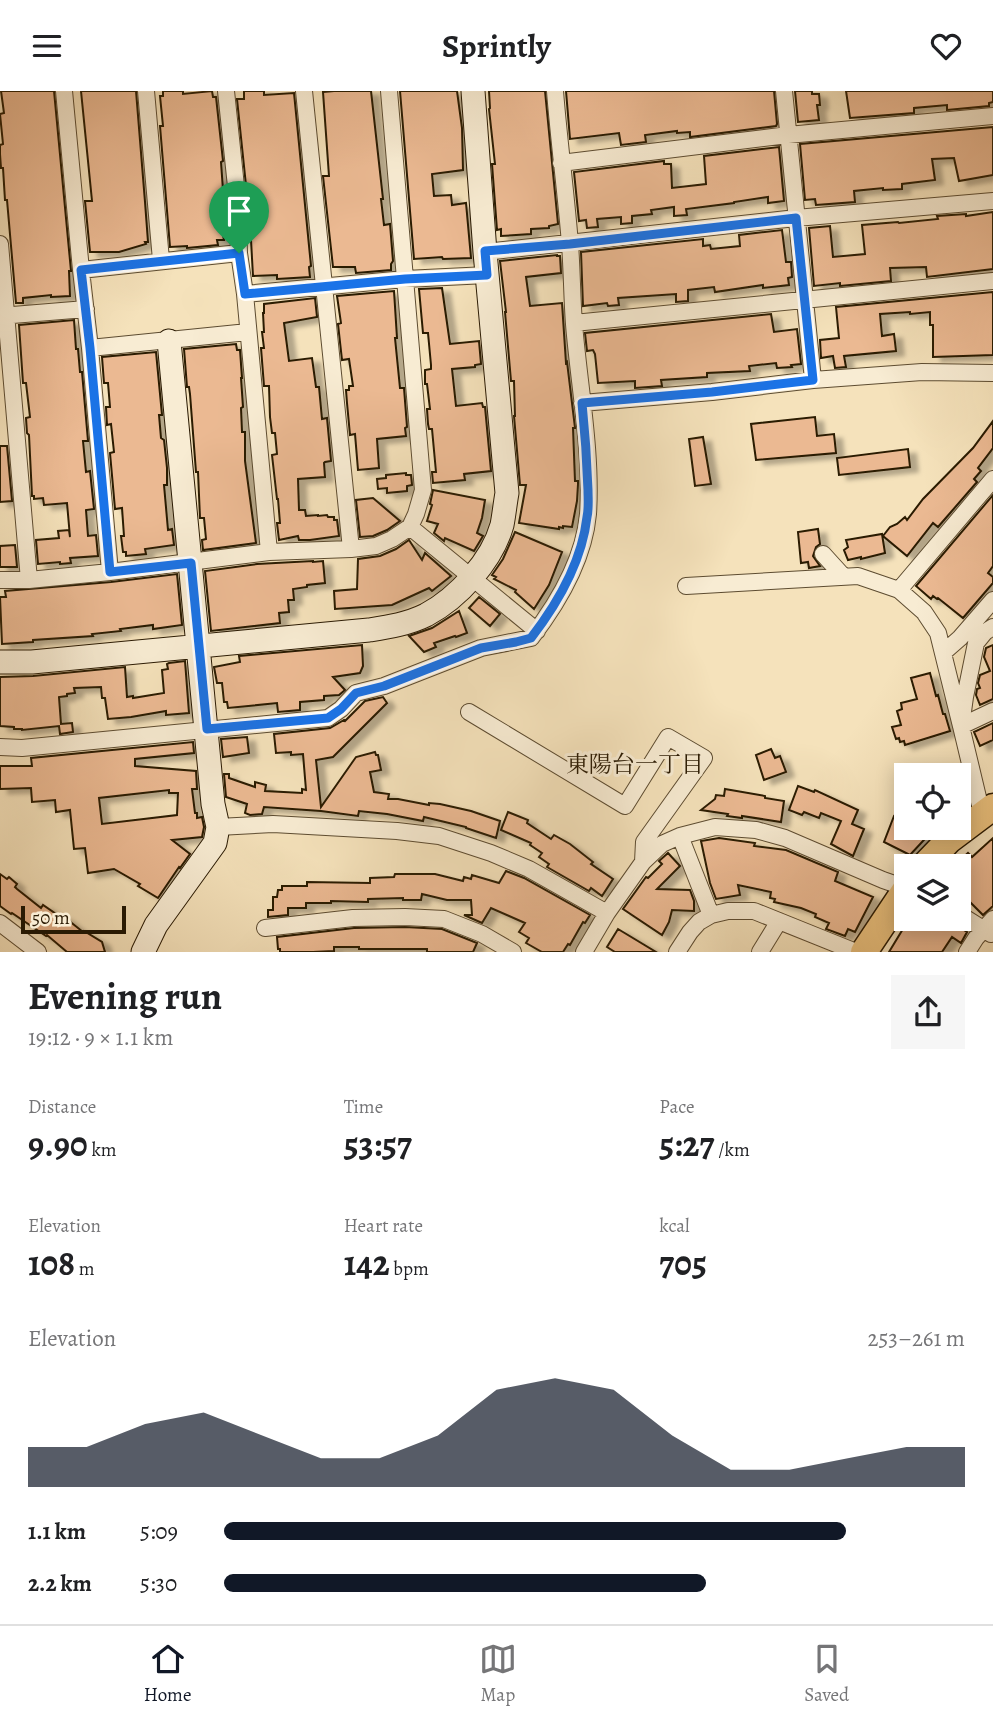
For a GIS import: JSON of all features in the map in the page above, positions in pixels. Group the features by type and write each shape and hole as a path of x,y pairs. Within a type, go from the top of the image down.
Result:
{"main road":[{"path":"936,854 949,840 987,811"},
{"path":"864,952 894,906"}],"street":[{"path":"64,91 110,572"},
{"path":"146,91 161,260"},
{"path":"226,91 237,196 239,253 269,552"},
{"path":"304,91 351,549"},
{"path":"0,580 29,580 110,572 269,552 376,546 410,527 423,490 389,91"},
{"path":"0,662 32,662 400,625 426,615 451,599 472,577 485,560 501,526 507,493 473,91"},
{"path":"0,747 22,748 328,718 356,693 384,686 481,648 531,638 537,631 570,576 588,515 587,467 570,244 555,91"},
{"path":"784,91 813,380"},
{"path":"561,163 788,135 993,116"},
{"path":"485,251 796,218 993,201"},
{"path":"0,244 3,316 29,580"},
{"path":"81,270 239,253"},
{"path":"245,294 325,285 487,275"},
{"path":"574,323 993,281"},
{"path":"3,316 86,309"},
{"path":"90,348 248,333"},
{"path":"143,952 156,925 215,843 218,827 213,804 169,341"},
{"path":"582,403 922,372 993,373"},
{"path":"899,590 993,479"},
{"path":"410,527 537,631"},
{"path":"823,554 843,576"},
{"path":"686,586 858,576 899,590 924,612 939,633 961,726 987,811"},
{"path":"944,652 993,600"},
{"path":"961,726 976,643 985,632 993,628"},
{"path":"961,726 993,711"},
{"path":"469,712 625,806 668,737 704,758 644,842 643,862"},
{"path":"218,827 273,824 439,836 529,869 607,913"},
{"path":"584,952 607,913 643,862 662,844 680,835 715,827 756,830 785,838 894,884"},
{"path":"680,835 711,915"},
{"path":"677,952 699,922 711,915 728,911 754,911 856,952"},
{"path":"265,928 353,918 444,919 482,934 513,952"},
{"path":"971,919 990,928"},
{"path":"760,952 779,921"},
{"path":"0,923 38,952"},
{"path":"967,952 976,938 990,928"}],"building":[{"path":"1,91 54,91 71,271 70,296 23,298 23,303 16,303 0,154 0,145 3,144 0,114 4,113"},
{"path":"81,91 136,91 148,242 145,242 146,244 119,252 90,252 85,201 92,201"},
{"path":"163,91 183,91 183,94 212,91 213,97 216,97 223,161 223,190 226,190 227,197 228,235 223,235 224,240 217,240 218,245 170,247 160,126 163,126 160,96 163,96"},
{"path":"244,91 264,91 264,95 294,93 310,277 277,279 277,275 253,276 237,99 244,99"},
{"path":"371,91 384,225 390,224 393,261 391,270 356,273 355,267 333,267 323,176 329,176 323,92"},
{"path":"400,91 457,91 462,128 463,170 432,174 434,196 451,195 452,205 466,203 471,258 414,259"},
{"path":"489,91 545,91 558,224 549,228 531,229 531,234 501,236 501,229 497,230"},
{"path":"566,91 774,91 777,124 690,137 690,132 677,131 645,135 646,142 621,145 619,133 570,139"},
{"path":"795,91 812,91 812,94 819,94 819,120 798,122"},
{"path":"846,91 993,91 993,102 989,103 989,106 947,110 947,105 914,108 914,113 850,118"},
{"path":"993,127 993,175 959,181 954,158 932,159 935,180 902,184 902,189 854,191 855,202 816,205 815,199 805,200 800,144"},
{"path":"779,147 784,201 768,203 768,197 686,209 687,215 674,216 674,207 651,210 652,214 632,216 632,223 621,224 621,217 597,219 598,227 587,228 586,220 579,221 574,172 664,161 664,164 671,164 672,188 706,184 704,156"},
{"path":"993,212 993,269 927,277 926,267 890,268 891,281 814,286 809,228 830,226 833,257 865,254 862,225"},
{"path":"782,230 786,262 791,262 792,277 788,278 789,285 763,288 763,285 715,292 714,287 688,290 688,301 676,302 676,294 618,298 619,305 608,306 607,303 583,306 581,252 703,239 703,246 710,245 711,249 740,246 739,235"},
{"path":"560,256 561,273 526,277 530,306 562,303 566,363 575,428 575,481 578,481 578,484 572,527 563,526 559,529 519,523 526,485 520,485 514,381 511,381 500,261"},
{"path":"442,288 450,344 479,341 481,364 452,369 456,406 482,403 485,407 491,471 464,474 465,480 433,483 432,472 436,472 425,384 425,370 431,369 431,365 428,333 423,333 419,289"},
{"path":"394,291 395,338 400,388 404,388 406,436 377,439 379,468 358,470 355,434 350,435 346,390 353,386 349,359 342,360 337,296"},
{"path":"993,292 993,355 933,357 933,325 930,325 930,312 910,312 880,314 882,336 894,334 896,351 844,356 846,367 835,368 833,356 821,358 820,340 839,338 836,307"},
{"path":"315,298 317,317 284,323 289,361 312,358 316,387 319,387 322,419 327,418 331,461 324,463 325,477 298,479 299,510 305,510 306,516 334,517 334,520 337,520 339,536 299,540 298,536 279,540 277,523 280,523 272,455 277,454 270,417 269,386 264,386 261,348 264,348 264,304"},
{"path":"771,314 774,332 797,329 801,364 777,368 776,363 749,366 750,371 707,373 707,377 661,380 662,386 635,388 635,381 598,383 595,354 593,350 587,351 585,333"},
{"path":"74,320 88,441 83,441 86,472 90,471 94,509 86,510 88,536 96,535 98,556 70,558 71,563 38,564 36,540 59,538 58,531 69,530 70,537 67,503 44,505 43,498 34,499 32,496 26,418 30,417 26,383 23,383 19,325"},
{"path":"236,344 237,350 240,350 242,432 245,432 245,461 256,543 203,550 202,540 206,539 204,518 200,518 198,472 184,349"},
{"path":"156,352 162,415 159,415 161,438 164,440 167,468 167,485 164,485 168,530 172,529 174,545 145,549 146,554 126,556 121,536 124,536 122,508 115,509 110,453 114,452 111,424 107,425 106,407 110,407 108,383 104,383 102,357"},
{"path":"815,417 817,436 834,434 836,453 756,460 751,424"},
{"path":"993,421 993,448 978,468 981,471 974,479 977,482 938,527 933,523 907,556 883,536 890,527 905,517 907,520 923,499 973,448"},
{"path":"703,437 711,484 695,486 689,439"},
{"path":"0,446 7,446 12,501 0,502"},
{"path":"908,449 910,467 839,475 837,458"},
{"path":"406,473 411,475 412,485 407,486 407,491 387,493 387,488 378,489 377,479"},
{"path":"433,490 485,500 477,533 483,536 474,551 445,538 444,541 434,533 438,524 427,521"},
{"path":"993,495 993,566 988,573 993,577 993,583 963,618 938,598 933,596 931,599 916,586"},
{"path":"373,498 400,521 373,536 360,537 356,500"},
{"path":"818,529 820,544 813,556 820,566 809,568 808,562 801,563 798,532"},
{"path":"515,532 562,552 549,585 534,609 515,592 516,590 494,579 496,577 492,575 503,559"},
{"path":"882,534 885,553 848,560 844,550 848,547 846,540"},
{"path":"409,540 422,560 425,553 451,576 432,591 429,588 392,605 335,609 334,591 357,589 358,559 380,556"},
{"path":"15,545 17,567 0,567 0,546"},
{"path":"323,561 325,583 293,589 294,600 288,600 289,612 279,613 280,623 211,631 205,571 257,564"},
{"path":"177,574 182,625 153,629 153,625 92,634 93,636 2,644 0,597 6,597 5,591"},
{"path":"479,597 500,614 490,626 469,608"},
{"path":"459,611 467,633 434,643 436,647 424,652 409,636 432,628"},
{"path":"362,645 363,666 360,673 333,677 345,690 339,695 324,696 324,700 300,702 300,710 278,712 277,703 228,708 227,702 224,702 222,683 217,683 214,667 240,662 239,656"},
{"path":"993,645 993,699 980,705 976,695 977,689 980,688 978,683 980,675 990,671 984,657 986,648"},
{"path":"185,661 189,713 166,715 166,711 108,719 101,687 74,688 75,693 59,697 61,724 72,723 73,732 60,734 59,726 22,730 0,726 0,677 125,667 127,697 133,698 164,693 162,670 168,669 169,663"},
{"path":"930,673 950,731 905,745 904,741 896,739 892,727 901,725 897,711 902,709 901,703 917,699 911,678"},
{"path":"383,697 387,703 333,757 316,760 321,807 356,757 375,752 381,770 370,772 374,792 389,794 388,799 440,804 500,821 496,838 466,827 424,817 423,821 359,811 358,816 264,807 262,814 250,815 245,813 247,804 226,797 224,774 255,787 255,782 266,785 265,791 302,793 302,789 306,790 303,754 276,753 274,734 330,728 345,721 365,701"},
{"path":"993,723 993,740 980,746 974,732"},
{"path":"247,737 249,753 223,757 221,739"},
{"path":"193,742 194,753 135,759 135,766 196,771 197,789 192,789 195,813 197,818 202,817 202,837 172,840 190,854 158,898 114,869 88,873 85,848 74,849 70,810 56,812 55,800 32,802 31,788 0,789 0,766 32,766 31,758","holes":["169,790 169,793 178,793 177,815 102,824 99,798"]},
{"path":"771,749 775,758 780,756 786,772 764,780 756,755"},
{"path":"798,786 814,792 815,790 858,810 852,824 864,829 853,856 831,844 841,821 821,813 819,818 789,810"},
{"path":"725,789 784,801 781,822 701,810 715,799 716,795 724,796"},
{"path":"508,812 528,820 527,823 551,839 554,835 570,844 593,862 591,864 613,879 602,896 547,867 549,864 539,857 542,853 530,845 531,843 501,830"},
{"path":"894,816 894,840 924,840 911,854 884,842"},
{"path":"719,838 786,850 838,872 835,881 873,897 855,932 848,929 845,936 826,929 829,923 815,917 816,914 774,902 775,899 770,898 771,892 738,885 740,895 716,899 701,841"},
{"path":"993,838 993,906 983,915 971,903 972,857"},
{"path":"668,853 680,866 657,889 690,890 694,911 672,910 662,935 623,909 646,877 662,864 659,861"},
{"path":"506,871 524,878 590,915 563,952 542,952 526,943 529,938 519,932 525,923 491,908 482,923 464,915 472,915 471,900 447,900 422,894 421,900 403,898 368,899 368,902 306,903 306,908 288,908 288,915 268,917 268,910 273,910 273,897 277,897 282,886 307,886 307,882 370,883 370,878 394,877 395,874 435,874 463,881 464,877 471,879 472,875 499,883"},
{"path":"0,874 7,879 9,877 17,884 17,889 41,908 43,905 62,918 63,916 83,932 102,942 105,952 67,952 47,935 0,906"},
{"path":"354,928 442,929 477,943 473,952 359,947 334,947 334,951 313,952 280,952 278,949 277,937"},
{"path":"618,929 656,952 615,952 607,947"},
{"path":"902,931 967,932 961,943 952,937 942,952 889,952"}],"district":[{"name":"東陽台一丁目","path":"635,764"}],"route":[{"path":"796,218 813,380 582,403 588,515 570,576 531,638 481,648 384,686 356,693 328,718 207,729 191,563 110,572 81,270 239,253 245,294 325,285 487,275 485,251 796,218"}]}
